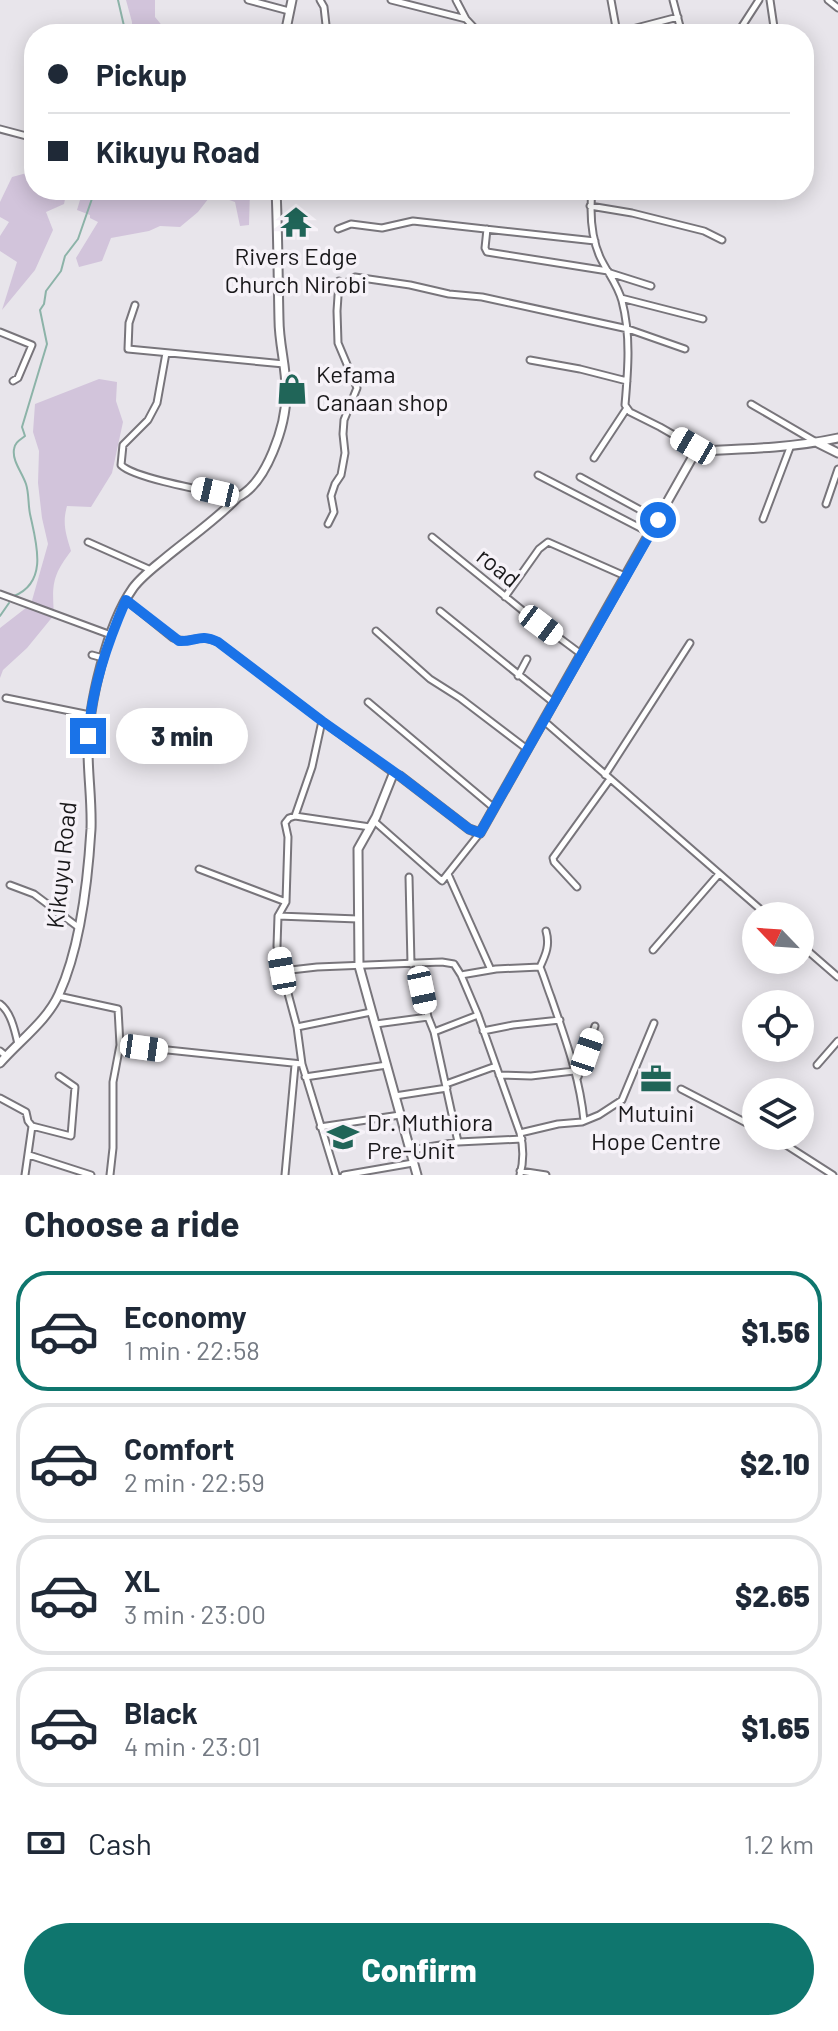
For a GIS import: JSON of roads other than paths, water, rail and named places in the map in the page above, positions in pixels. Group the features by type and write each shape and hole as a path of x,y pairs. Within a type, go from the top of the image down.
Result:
{"main road":[{"path":"287,24 292,0"},
{"name":"Kikuyu Road","path":"2,1057 42,1019 58,996 69,965 78,927 91,826 90,715 111,635 126,600 151,570 238,497 247,493 264,470 277,442 287,394 279,324 276,200"},
{"path":"417,1175 359,966 358,849 392,777 395,774 469,829 480,833 696,451 817,443 838,438"},
{"path":"817,443 838,453"}],"street":[{"path":"248,0 289,11"},
{"path":"320,0 326,24"},
{"path":"391,0 466,19"},
{"path":"456,0 471,24"},
{"path":"611,0 615,24"},
{"path":"673,0 680,24"},
{"path":"743,24 759,0"},
{"path":"770,0 774,24"},
{"path":"828,0 838,8"},
{"path":"651,24 678,17"},
{"path":"0,129 24,135"},
{"path":"591,200 595,241 621,298 628,329 625,405 630,412 693,446 696,451"},
{"path":"590,206 704,231 722,240"},
{"path":"338,229 351,224 382,228 413,221 595,241"},
{"path":"487,229 487,252 609,272 651,286"},
{"path":"328,524 334,512 331,496 341,475 345,453 344,420 357,388 338,343 339,281 343,285 355,277 482,297 628,329 685,349"},
{"path":"621,298 703,319"},
{"path":"135,305 129,323 127,347 133,350 285,364"},
{"path":"0,332 32,345 18,378 13,381"},
{"path":"166,353 157,403 148,420 123,445 121,465 145,476 238,497"},
{"path":"530,360 627,381"},
{"path":"751,404 817,443"},
{"path":"594,458 627,408"},
{"path":"763,519 791,445"},
{"path":"826,504 838,469"},
{"path":"538,475 650,533"},
{"path":"580,477 658,520"},
{"name":"road","path":"432,537 581,654"},
{"path":"88,542 151,570"},
{"path":"505,597 539,549 548,542 626,576"},
{"path":"0,594 111,635"},
{"path":"126,600 179,641 200,636 218,642 395,774"},
{"path":"440,611 554,703"},
{"path":"376,631 430,679 528,749"},
{"path":"577,887 553,858 608,777 690,643"},
{"path":"92,655 104,658"},
{"path":"518,676 527,659"},
{"path":"6,698 90,715"},
{"path":"368,702 494,808"},
{"path":"295,816 312,767 322,721"},
{"path":"544,721 752,902"},
{"path":"285,1175 298,1064 297,1027 277,946 278,916 286,902 288,837 285,823 295,816 372,824 440,880 480,833"},
{"path":"199,869 286,902"},
{"path":"448,874 491,970"},
{"path":"653,950 719,874"},
{"path":"409,877 414,964 434,1032 458,1142"},
{"path":"10,885 34,894 78,927"},
{"path":"278,916 358,919"},
{"path":"546,931 548,950 540,967 578,1078 584,1121"},
{"path":"814,955 838,975"},
{"path":"282,971 451,963 461,975 478,1015 521,1136 524,1157 520,1173 546,1175"},
{"path":"461,975 540,967"},
{"path":"58,996 118,1009 120,1045 113,1082 110,1175"},
{"path":"0,1004 6,1008 18,1044"},
{"path":"297,1027 372,1012"},
{"path":"434,1032 478,1015"},
{"path":"376,1024 428,1017"},
{"path":"483,1031 560,1020"},
{"path":"411,1150 521,1136 599,1115 622,1100 654,1023"},
{"path":"578,1078 595,1026"},
{"path":"817,1065 838,1041"},
{"path":"120,1045 298,1064"},
{"path":"298,1064 305,1077 336,1175"},
{"path":"305,1077 387,1065"},
{"path":"395,1096 446,1086 496,1066"},
{"path":"499,1075 531,1076 574,1071"},
{"path":"0,1098 26,1112 32,1126 71,1136 75,1087 59,1076"},
{"path":"681,1089 742,1121"},
{"path":"320,1127 400,1115"},
{"path":"25,1175 32,1126"},
{"path":"794,1150 833,1175"},
{"path":"29,1155 91,1175"},
{"path":"344,1175 413,1163"}],"waterway":[{"path":"118,0 124,24"},
{"path":"14,596 25,590 36,571 37,549 27,487 14,449 25,436 22,427 47,344 40,310 46,291 78,239 92,200"},
{"path":"0,616 9,603"}],"place":[{"name":"Rivers Edge Church Nirobi","path":"296,222"},
{"name":"Kefama Canaan shop","path":"292,389"},
{"name":"Mutuini Hope Centre","path":"656,1079"},
{"name":"Dr. Muthiora Pre-Unit","path":"343,1137"}]}
